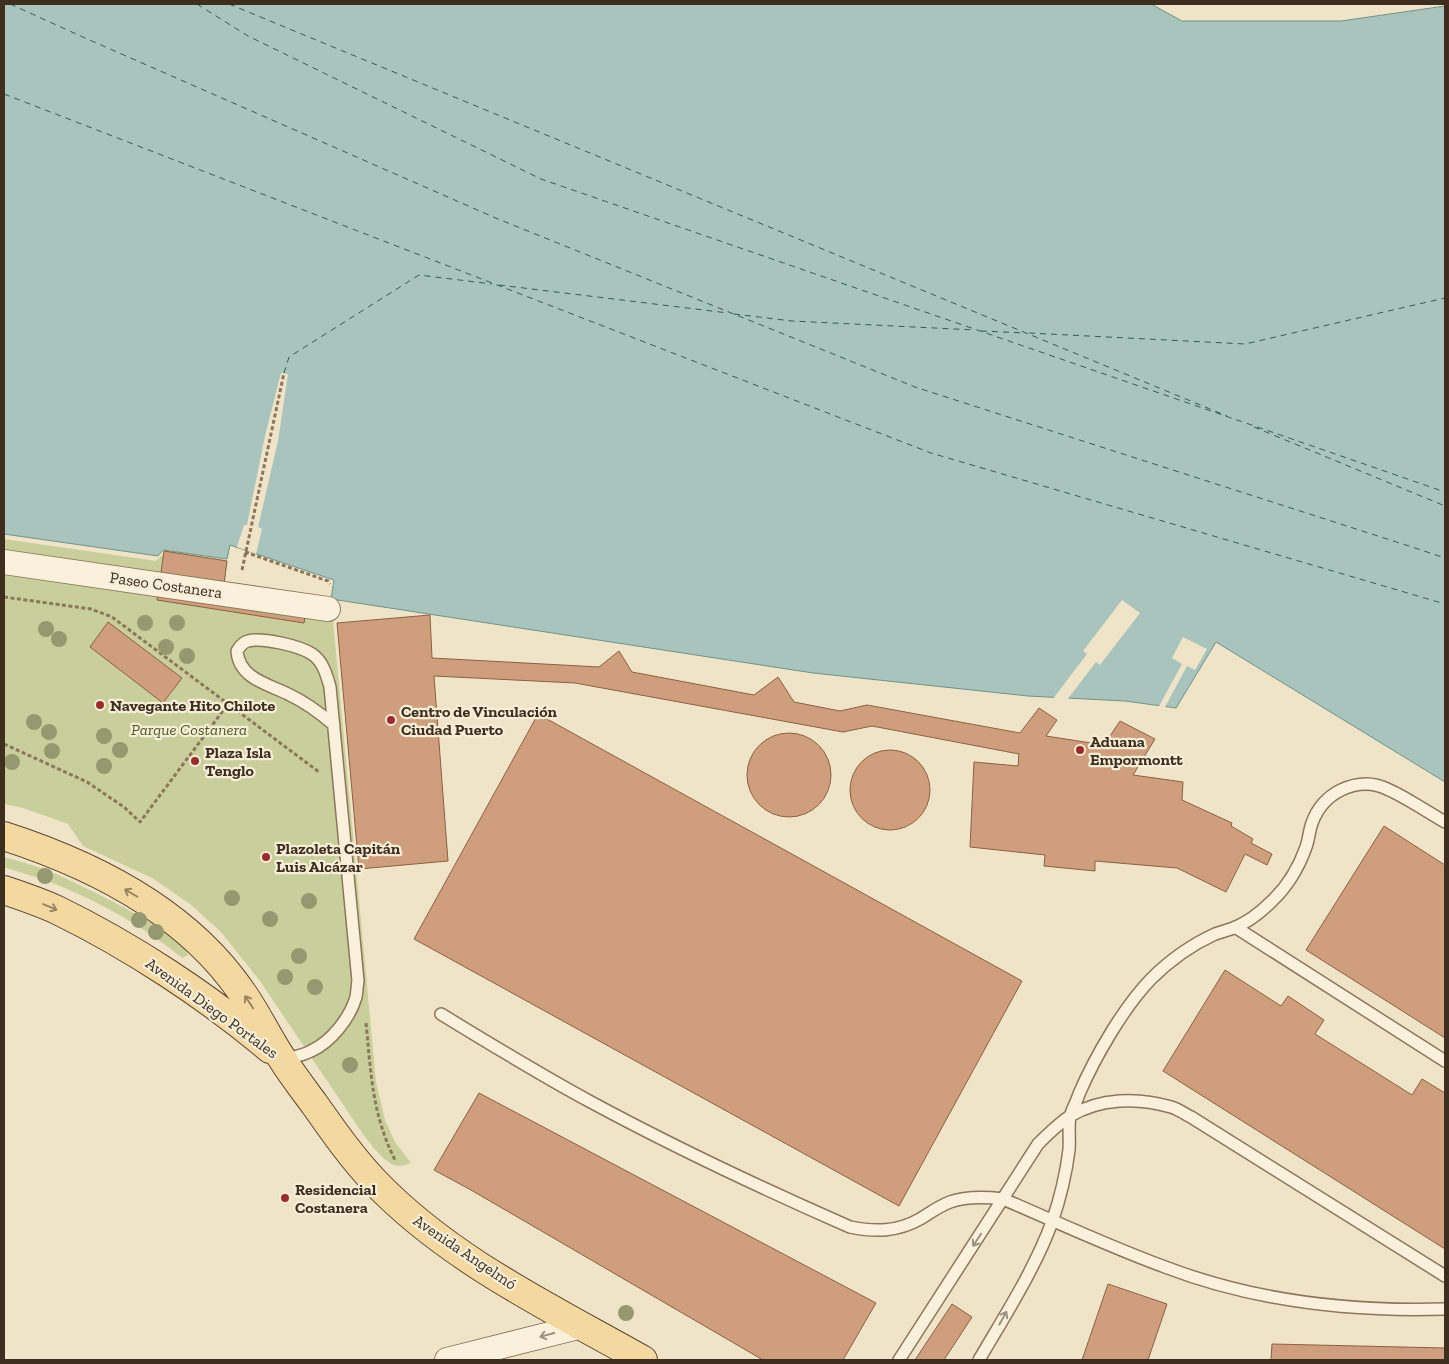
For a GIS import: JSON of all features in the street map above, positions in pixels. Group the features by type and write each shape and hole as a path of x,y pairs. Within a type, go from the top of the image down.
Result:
{"main road":[{"name":"Avenida Diego Portales","path":"4,836 65,858 147,902 187,930 209,951 241,990 282,1059"},
{"name":"Avenida Diego Portales","path":"4,890 56,910 130,950 174,977 251,1033 282,1059"},
{"name":"Avenida Angelmó","path":"282,1059 349,1152 375,1182 407,1212 468,1258 523,1292 643,1360"}],"street":[{"name":"Paseo Costanera","path":"4,562 328,609"},
{"path":"447,1360 582,1326"}],"lane":[{"path":"282,1059 296,1057 312,1051 325,1041 346,1018 356,996 358,981 334,725 330,687 324,667 313,654 292,645 269,641 248,641 241,645 237,651 237,659 242,668 259,682 288,694 318,711 334,725"},
{"path":"980,1360 1041,1250 1062,1186 1068,1151 1070,1116 1083,1085 1114,1028 1150,980 1169,962 1191,947 1214,935 1236,927 1272,902 1286,886 1298,867 1317,812 1336,792 1349,786 1377,785 1391,790 1445,822"},
{"path":"1236,927 1445,1061"},
{"path":"441,1014 588,1101 664,1141 741,1178 850,1226 884,1231 902,1227 918,1220 934,1209 952,1201 971,1197 987,1197 1003,1200 1165,1268 1216,1284 1267,1296 1319,1305 1405,1310 1445,1309"},
{"path":"899,1360 1038,1144 1053,1128 1070,1116 1090,1107 1110,1102 1131,1100 1152,1102 1173,1108 1192,1117 1445,1276"}],"path":[{"path":"245,552 284,373"},
{"path":"4,596 91,609 112,616 340,788"},
{"path":"4,744 88,782 124,807 140,822 228,704"}],"green space":[{"name":"Parque Costanera","path":"4,539 156,561 166,551 227,560 225,582 331,599 376,1082 385,1120 395,1142 411,1163 399,1166 392,1164 372,1146 260,981 221,932 190,904 152,878 83,846 68,824 23,808 4,804"},
{"path":"4,857 52,872 130,911 170,935 182,946 188,955 182,958 122,916 89,899 49,882 4,867"}],"water":[{"path":"4,4 1151,4 1182,21 1341,21 1445,6 1445,782 1216,642 1176,708 1125,701 1028,696 813,673 331,599 334,580 230,545 227,559 163,550 158,556 4,534"}],"pier":[{"path":"281,373 288,374 278,441 258,527 262,529 256,554 237,547 244,525 247,525 265,436"},
{"path":"1122,600 1140,613 1100,665 1096,662 1067,700 1052,700 1087,654 1083,651"},
{"path":"1183,637 1207,649 1195,670 1187,666 1164,709 1158,708 1182,664 1172,658"}],"building":[{"path":"164,551 227,561 224,584 308,597 304,623 157,600"},
{"path":"430,615 432,658 599,667 619,651 632,672 754,695 778,677 794,702 840,711 867,705 1020,733 1039,708 1057,720 1046,736 1104,745 1120,721 1155,739 1133,775 1183,782 1182,800 1232,823 1231,826 1253,839 1251,843 1272,854 1267,865 1245,854 1226,892 1177,868 1095,861 1095,871 1044,866 1045,855 970,847 974,762 1018,766 1019,754 872,726 843,732 575,683 434,676 448,861 359,869 337,623"},
{"path":"108,622 182,678 163,703 90,647"},
{"path":"538,714 1022,981 899,1206 414,939"},
{"path":"789,733 805,736 819,745 828,759 831,775 828,791 819,805 805,814 789,817 773,814 759,805 750,791 747,775 750,759 759,745 773,736"},
{"path":"890,750 905,753 918,762 927,775 930,790 927,805 918,818 905,827 890,830 875,827 862,818 853,805 850,790 853,775 862,762 875,753"},
{"path":"1384,826 1445,865 1445,1038 1306,950"},
{"path":"1225,970 1281,1006 1288,996 1324,1020 1315,1034 1412,1095 1422,1079 1445,1093 1445,1249 1163,1071"},
{"path":"479,1093 876,1303 843,1360 763,1360 434,1170"},
{"path":"1108,1284 1167,1304 1148,1360 1082,1360"},
{"path":"952,1304 972,1317 944,1360 915,1360"},
{"path":"1272,1344 1445,1348 1445,1360 1271,1360"}],"ferry route":[{"path":"10,4 498,219 915,387 1445,558"},
{"path":"197,4 248,36 541,179 1445,492"},
{"path":"229,4 1227,416"},
{"path":"4,94 931,453 1445,604"},
{"path":"284,373 289,357 419,275 492,284"},
{"path":"499,285 728,313"},
{"path":"1029,333 1245,344 1445,298"},
{"path":"734,314 792,321 975,330"},
{"path":"981,331 1025,333"},
{"path":"1254,427 1445,506"}],"place":[{"name":"Navegante Hito Chilote","path":"100,705"},
{"name":"Centro de Vinculación Ciudad Puerto","path":"391,720"},
{"name":"Aduana Empormontt","path":"1080,750"},
{"name":"Plaza Isla Tenglo","path":"195,761"},
{"name":"Plazoleta Capitán Luis Alcázar","path":"266,857"},
{"name":"Residencial Costanera","path":"285,1198"}]}
